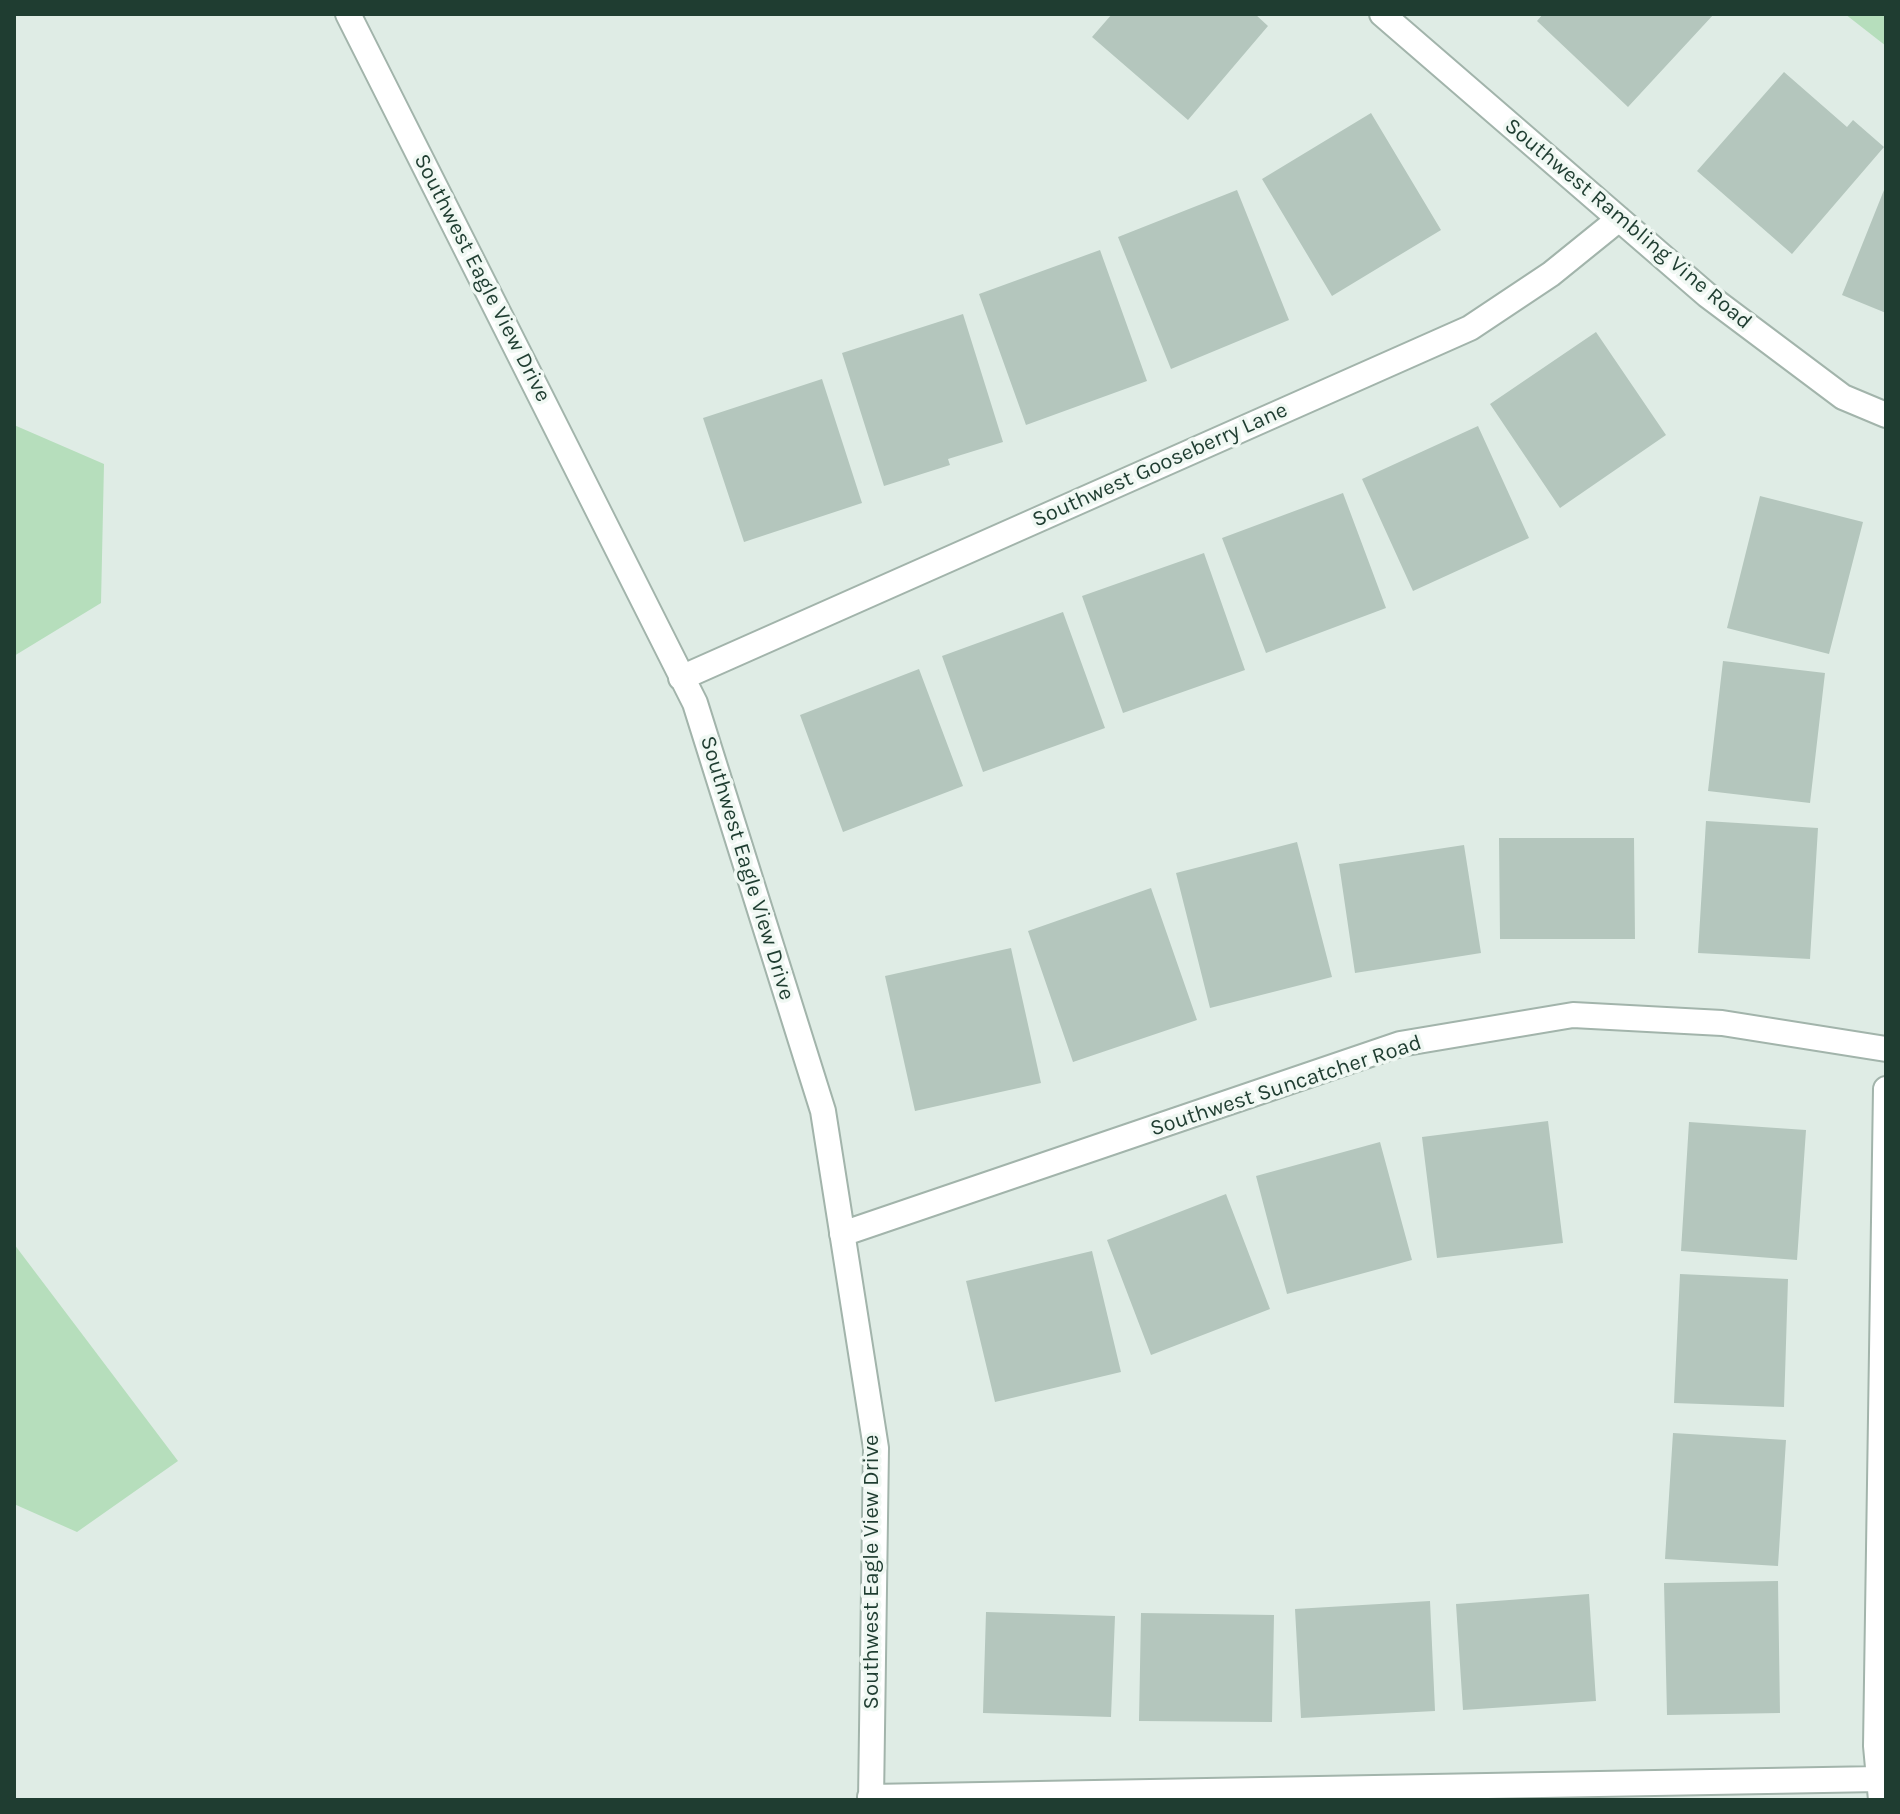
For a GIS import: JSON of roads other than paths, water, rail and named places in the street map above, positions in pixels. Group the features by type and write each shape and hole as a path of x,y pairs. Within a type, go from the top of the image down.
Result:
{"street":[{"name":"Southwest Eagle View Drive","path":"348,14 695,703 823,1111 876,1448 870,1799"},
{"name":"Southwest Rambling Vine Road","path":"1382,14 1707,295 1843,397 1886,415"},
{"name":"Southwest Gooseberry Lane","path":"681,678 1470,328 1551,274 1619,219"},
{"name":"Southwest Suncatcher Road","path":"842,1234 1400,1044 1573,1015 1722,1023 1886,1049"},
{"path":"870,1799 1880,1790 1876,1746 1886,1089"}]}
